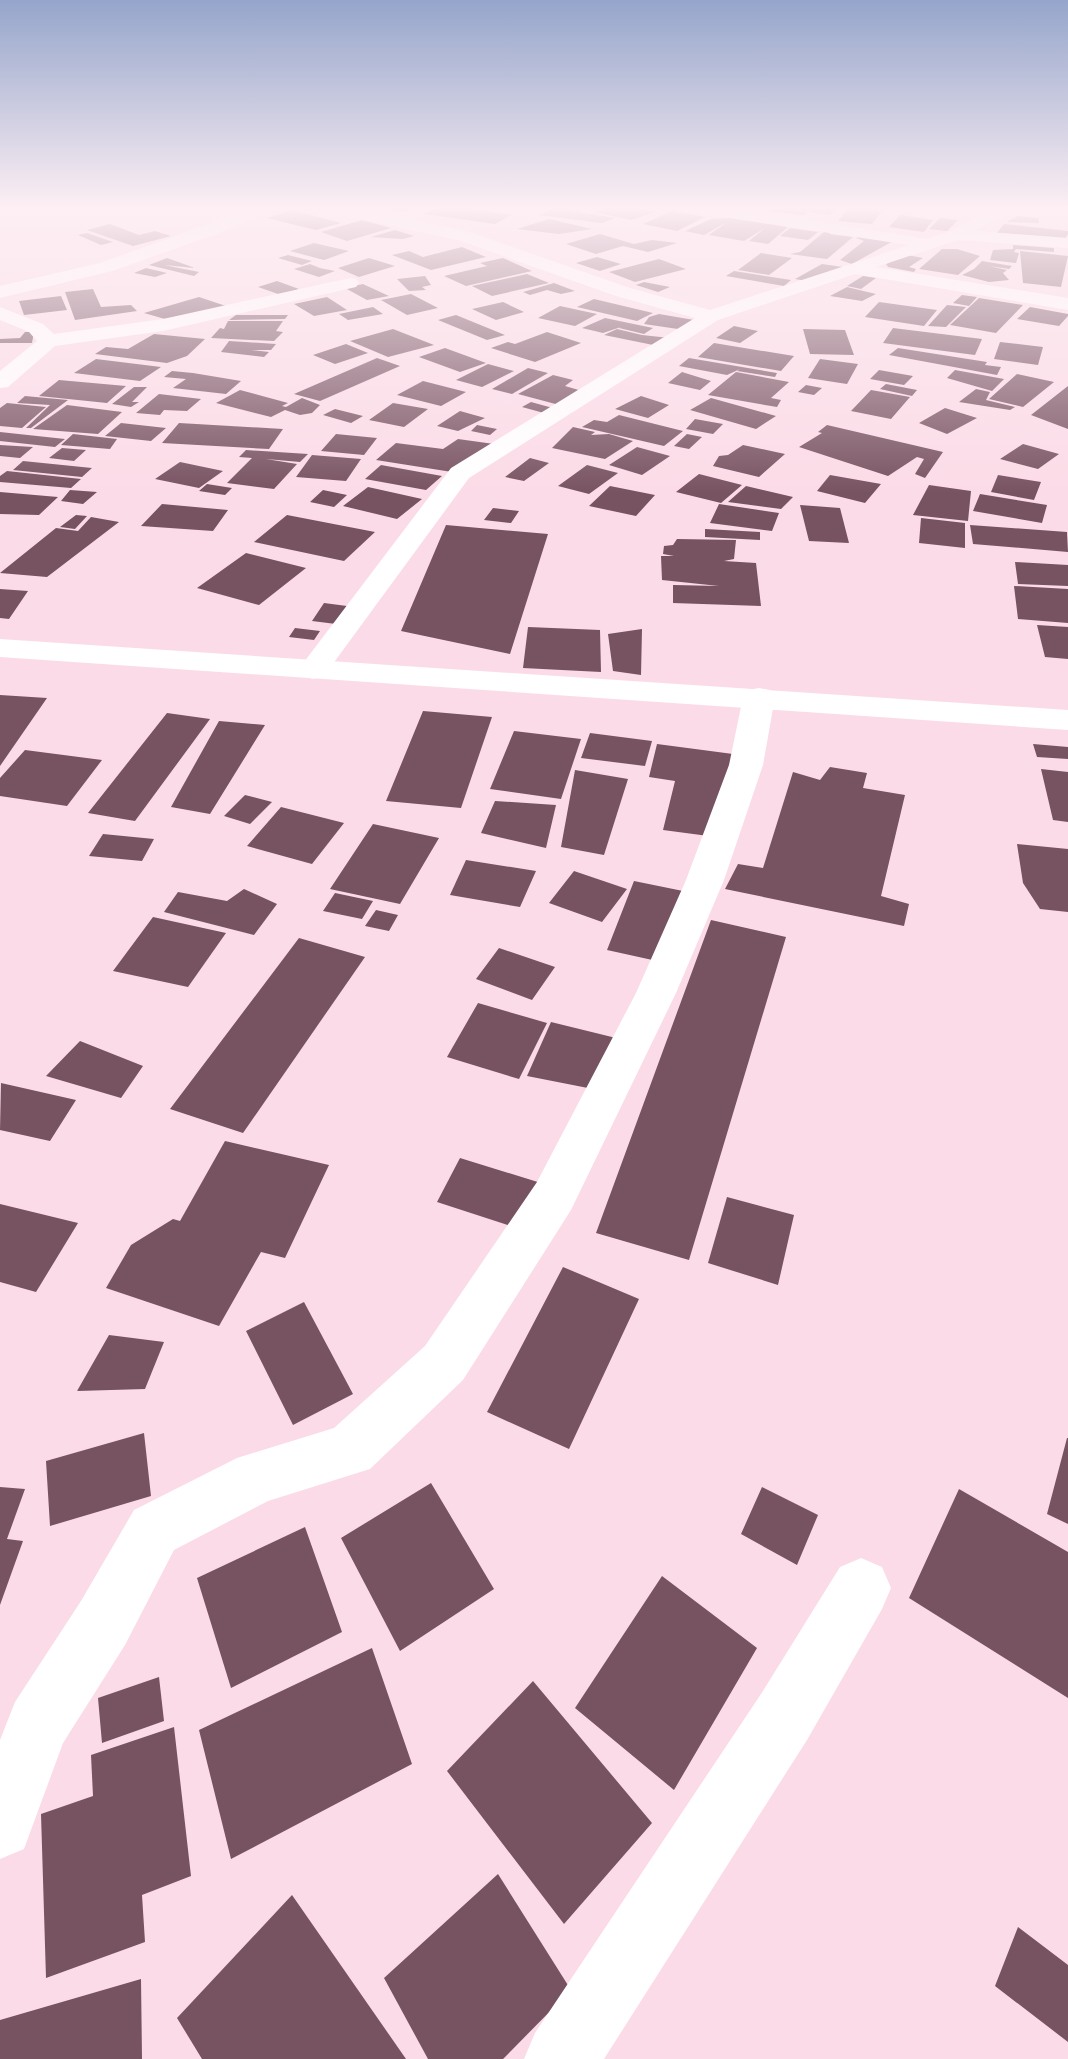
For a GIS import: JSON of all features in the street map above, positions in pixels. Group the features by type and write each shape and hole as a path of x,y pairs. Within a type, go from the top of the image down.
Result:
{"street":[{"path":"0,382 49,341 111,336 271,302"},
{"path":"660,302 711,316"},
{"path":"313,670 460,473 711,316 753,302"},
{"path":"0,313 36,328 49,341"},
{"path":"0,648 1068,720"},
{"path":"0,1825 38,1725 103,1623 154,1530 257,1477 350,1450 444,1363 554,1196 656,993 705,880 746,765 759,697"},
{"path":"561,2059 784,1717 861,1588"}],"building":[{"path":"19,302 64,302 67,310 24,315"},
{"path":"69,302 99,302 101,307 131,305 137,311 75,320"},
{"path":"182,302 214,302 226,306 165,319 144,313"},
{"path":"335,302 347,310 314,316 294,304"},
{"path":"385,302 427,302 438,308 407,315"},
{"path":"503,302 524,312 496,320 472,309"},
{"path":"587,302 607,302 653,313 637,321 577,307"},
{"path":"879,302 937,310 924,326 865,317"},
{"path":"954,302 972,302 969,306"},
{"path":"975,302 1023,305 996,333 950,325"},
{"path":"947,305 966,307 946,327 928,326"},
{"path":"560,306 597,314 575,326 538,318"},
{"path":"373,307 383,314 348,320 339,314"},
{"path":"1030,307 1068,316 1059,326 1017,319"},
{"path":"659,314 694,320 678,329 644,324 649,317"},
{"path":"236,315 288,315 285,319 229,320"},
{"path":"456,315 505,335 487,340 438,320"},
{"path":"605,318 653,328 644,334 621,327 603,333 582,328"},
{"path":"228,321 283,321 276,331 283,332 274,341 211,338 220,328 224,329"},
{"path":"734,326 758,331 740,343 716,338"},
{"path":"893,328 982,339 975,355 883,343"},
{"path":"393,329 434,345 388,357 350,341"},
{"path":"617,329 670,338 663,347 604,335"},
{"path":"803,329 845,330 854,355 810,354"},
{"path":"25,332 34,332 32,343 0,343 0,339 20,338"},
{"path":"547,332 581,343 535,362 491,348 508,342 515,344"},
{"path":"154,334 205,339 187,356 167,363 95,354 106,347 128,349"},
{"path":"229,341 276,344 271,350 251,350 269,352 264,357 221,352"},
{"path":"1000,342 1043,347 1038,365 994,359"},
{"path":"714,343 794,356 781,371 698,357"},
{"path":"346,344 368,353 335,364 313,355"},
{"path":"445,348 486,363 460,372 419,357"},
{"path":"898,348 1001,367 997,375 889,355"},
{"path":"377,358 400,366 320,401 294,394"},
{"path":"689,358 777,373 775,377 737,371 740,369 727,375 679,366"},
{"path":"96,359 161,367 140,381 74,373"},
{"path":"820,359 858,364 847,384 808,378"},
{"path":"488,364 514,371 482,387 456,380"},
{"path":"528,368 548,373 512,394 492,389"},
{"path":"879,370 913,376 904,385 870,379"},
{"path":"955,370 1004,379 992,391 947,378"},
{"path":"172,371 241,381 226,394 173,388 186,379 164,377"},
{"path":"682,372 711,381 700,390 668,383"},
{"path":"736,372 789,382 771,398 781,400 777,407 708,395"},
{"path":"1017,374 1054,382 1023,407 989,399"},
{"path":"553,375 573,380 565,386 589,393 563,406 518,394"},
{"path":"59,380 126,386 107,403 39,396"},
{"path":"423,381 466,392 441,406 397,395"},
{"path":"886,384 917,390 912,396 880,389"},
{"path":"806,385 822,388 814,395 798,392"},
{"path":"1068,386 1068,429 1031,415"},
{"path":"134,387 147,387 132,402 139,402 131,407 112,404"},
{"path":"976,389 990,392 986,400 1015,407 1010,410 959,402"},
{"path":"240,390 288,403 282,406 286,407 302,398 320,405 312,413 300,415 285,410 271,417 216,403"},
{"path":"871,390 910,397 891,419 851,411"},
{"path":"159,394 201,399 187,411 164,410 160,415 136,413"},
{"path":"25,396 68,400 31,428 26,428 50,405 17,403"},
{"path":"641,396 669,405 648,418 615,409"},
{"path":"711,398 776,416 756,429 690,410"},
{"path":"531,402 571,413 562,418 522,407"},
{"path":"7,403 46,407 22,428 0,426 0,408"},
{"path":"393,403 428,409 404,427 369,420"},
{"path":"67,405 122,412 98,434 33,429"},
{"path":"945,408 977,418 947,434 919,423"},
{"path":"335,409 363,416 351,423 323,415"},
{"path":"460,411 485,418 458,431 437,426"},
{"path":"619,415 683,431 664,446 582,427 594,420 607,422"},
{"path":"695,419 723,424 713,434 686,429"},
{"path":"121,423 166,428 151,441 105,436"},
{"path":"179,423 283,429 269,449 162,443"},
{"path":"477,425 497,429 490,435 471,431"},
{"path":"827,425 943,452 925,478 915,474 924,459 917,457 888,476 799,447 822,433 818,432"},
{"path":"573,427 595,432 591,435 609,434 633,441 605,459 552,448"},
{"path":"0,432 65,439 55,447 0,441"},
{"path":"73,434 117,439 110,449 61,445"},
{"path":"336,434 377,438 364,455 321,451"},
{"path":"687,434 702,437 689,449 674,446"},
{"path":"458,439 494,444 452,472 376,460 396,443 443,449"},
{"path":"1023,444 1059,454 1038,469 1000,459"},
{"path":"0,445 33,447 20,458 0,456"},
{"path":"743,445 785,454 759,477 713,466 719,456 728,455"},
{"path":"637,447 670,456 642,475 609,465"},
{"path":"62,448 86,450 74,461 49,458"},
{"path":"246,450 308,454 300,462 266,459 297,464 274,489 227,483 252,458 239,457"},
{"path":"312,455 361,459 346,481 296,477"},
{"path":"530,458 549,463 524,481 505,477"},
{"path":"23,461 92,468 82,477 13,470"},
{"path":"180,462 223,471 199,488 155,479"},
{"path":"381,465 442,476 426,490 365,479"},
{"path":"587,465 618,473 589,494 558,486"},
{"path":"7,471 81,479 71,488 0,482 0,476"},
{"path":"699,474 742,485 721,503 676,492"},
{"path":"830,475 881,484 865,503 817,491"},
{"path":"998,475 1041,482 1034,500 991,492"},
{"path":"207,484 232,488 225,495 199,491"},
{"path":"929,485 971,491 968,521 913,515"},
{"path":"610,486 655,495 636,516 589,506"},
{"path":"746,486 793,497 781,509 728,502"},
{"path":"368,487 422,499 397,519 343,506"},
{"path":"70,490 97,492 83,504 61,501"},
{"path":"323,490 347,495 334,507 310,502"},
{"path":"0,492 58,497 39,515 0,514"},
{"path":"980,494 1047,505 1042,523 973,511"},
{"path":"162,504 228,510 213,531 141,526"},
{"path":"719,504 779,513 772,531 710,523"},
{"path":"800,505 840,508 849,543 809,541"},
{"path":"493,508 519,511 511,523 484,520"},
{"path":"76,515 87,516 75,529 60,527"},
{"path":"287,515 375,532 344,561 254,542"},
{"path":"91,517 119,522 47,577 0,573 56,528 78,531"},
{"path":"921,518 965,523 965,548 919,543"},
{"path":"446,525 548,534 510,654 401,631"},
{"path":"970,525 1067,532 1068,552 973,544"},
{"path":"705,529 760,532 760,540 705,537"},
{"path":"677,539 736,540 734,559 724,561 756,563 761,606 673,603 673,585 719,586 662,580 661,556 674,556 663,554 664,546 673,545"},
{"path":"246,553 306,568 259,605 197,588"},
{"path":"1015,562 1068,565 1068,586 1018,584"},
{"path":"1014,586 1068,589 1068,623 1018,619"},
{"path":"0,589 28,591 9,619 0,618"},
{"path":"324,603 347,606 336,624 312,621"},
{"path":"1037,625 1068,627 1068,659 1045,657"},
{"path":"528,627 600,630 601,672 523,668"},
{"path":"295,628 320,631 314,640 289,637"},
{"path":"642,629 641,675 613,671 608,634"},
{"path":"0,695 47,698 0,766"},
{"path":"423,711 492,717 461,808 386,801"},
{"path":"167,713 210,719 135,821 88,813"},
{"path":"219,721 265,725 210,814 171,807"},
{"path":"514,731 581,739 561,799 490,789"},
{"path":"590,733 652,741 645,766 581,758"},
{"path":"657,744 733,754 716,837 663,830 675,781 649,777"},
{"path":"1033,744 1068,747 1068,759 1037,757"},
{"path":"25,750 102,760 67,806 0,796 0,778"},
{"path":"830,767 867,773 863,788 905,795 881,896 909,904 904,926 725,889 738,864 763,868 793,772 820,780"},
{"path":"1041,769 1068,772 1068,822 1053,820"},
{"path":"575,770 628,779 604,855 561,847"},
{"path":"245,795 272,802 250,824 224,816"},
{"path":"495,801 556,805 546,848 481,833"},
{"path":"281,807 344,823 312,864 247,846"},
{"path":"373,824 439,838 400,904 330,889"},
{"path":"103,834 154,839 142,861 89,856"},
{"path":"1017,844 1068,849 1068,912 1040,909 1023,883"},
{"path":"466,860 536,871 520,907 450,895"},
{"path":"574,871 627,889 602,922 549,903"},
{"path":"634,881 683,891 657,961 607,950"},
{"path":"244,889 277,904 254,935 164,912 178,892 227,901"},
{"path":"335,893 373,901 362,919 323,911"},
{"path":"376,910 398,915 389,931 365,926"},
{"path":"153,917 226,933 188,987 113,971"},
{"path":"711,920 786,937 689,1260 596,1233"},
{"path":"299,938 365,957 243,1133 170,1109"},
{"path":"499,948 555,967 532,1000 476,979"},
{"path":"478,1003 547,1023 519,1079 447,1057"},
{"path":"551,1022 616,1038 593,1089 527,1076"},
{"path":"80,1041 143,1066 121,1098 46,1076"},
{"path":"1,1083 76,1100 50,1141 0,1130"},
{"path":"225,1141 329,1165 285,1258 261,1252 219,1326 106,1288 131,1245 173,1219 180,1221"},
{"path":"460,1158 541,1183 520,1229 437,1202"},
{"path":"727,1197 794,1215 778,1285 708,1263"},
{"path":"0,1204 78,1223 36,1292 0,1282"},
{"path":"563,1267 639,1299 569,1449 487,1412"},
{"path":"304,1302 353,1394 293,1425 246,1331"},
{"path":"109,1335 164,1342 145,1389 77,1391"},
{"path":"144,1433 151,1496 50,1526 46,1461"},
{"path":"1068,1438 1068,1524 1047,1514"},
{"path":"431,1483 494,1589 400,1651 341,1538"},
{"path":"0,1487 25,1489 7,1539 23,1541 0,1605"},
{"path":"762,1487 818,1515 797,1565 741,1534"},
{"path":"959,1489 1068,1552 1068,1698 909,1598"},
{"path":"305,1527 342,1632 231,1688 197,1578"},
{"path":"662,1576 757,1648 674,1790 575,1708"},
{"path":"372,1648 412,1764 231,1859 199,1730"},
{"path":"159,1677 164,1721 102,1743 98,1698"},
{"path":"533,1681 652,1823 564,1924 447,1771"},
{"path":"174,1727 191,1876 142,1895 145,1942 46,1978 41,1814 93,1796 91,1755"},
{"path":"498,1874 571,1990 503,2059 428,2059 384,1978"},
{"path":"292,1895 406,2059 202,2059 177,2018"},
{"path":"1018,1927 1068,1965 1068,2042 995,1986"},
{"path":"141,1979 142,2059 0,2059 0,2020"}]}
